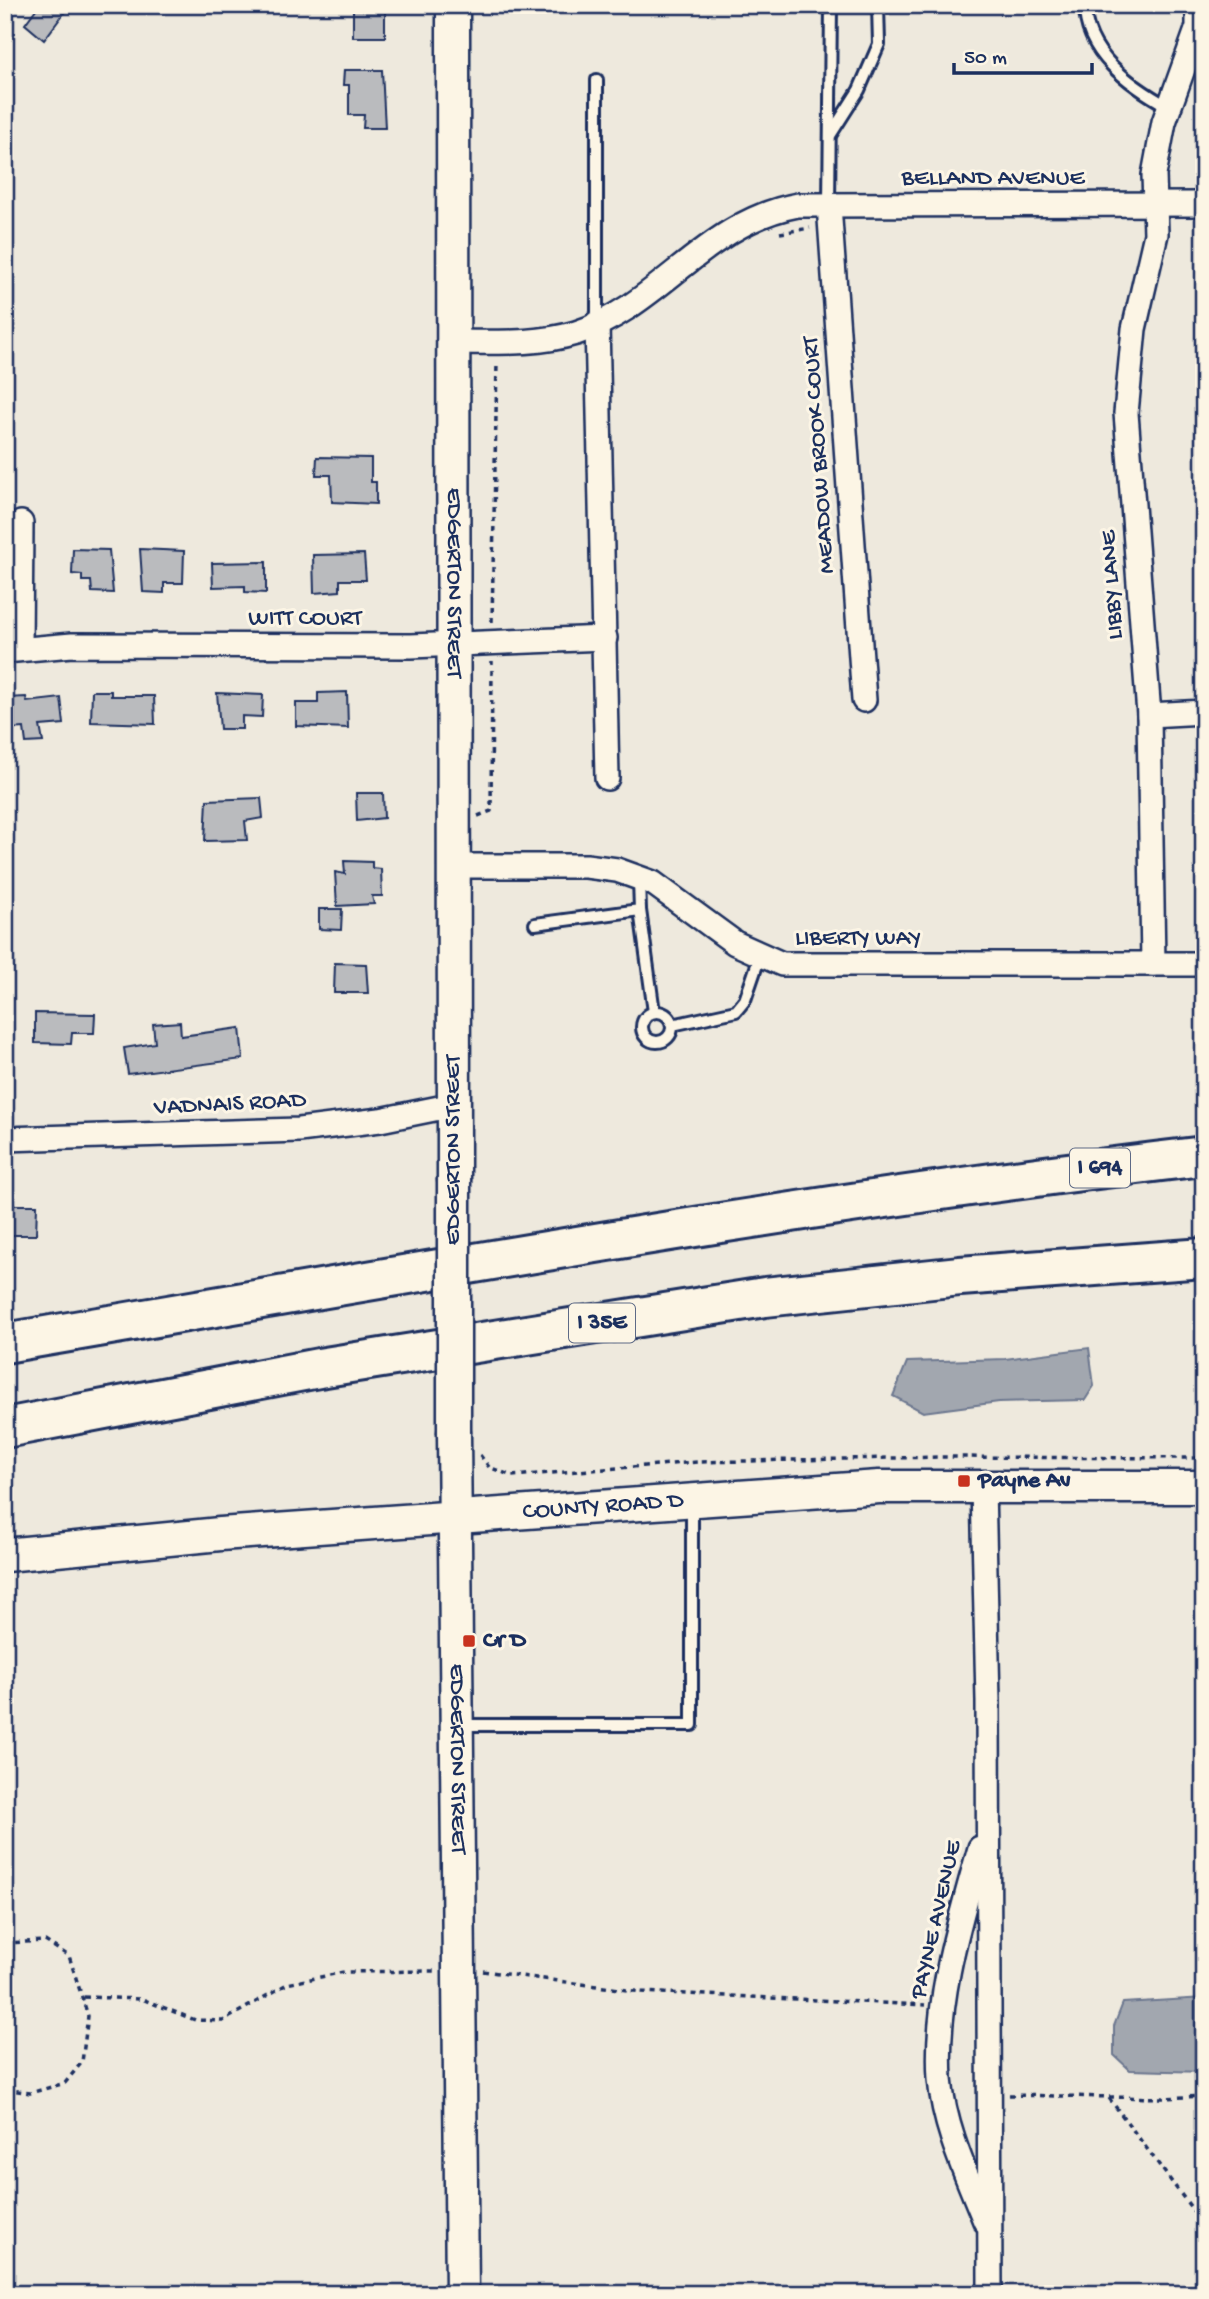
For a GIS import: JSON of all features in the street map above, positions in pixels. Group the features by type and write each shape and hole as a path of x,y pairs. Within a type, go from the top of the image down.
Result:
{"highway":[{"name":"I 694","path":"997,1180 1204,1156"},
{"path":"5,1343 693,1226 997,1180 1204,1168"},
{"name":"I 35E","path":"5,1428 319,1368 765,1297 960,1276 1204,1258"}],"street":[{"name":"EDGERTON STREET","path":"453,5 454,1516 462,2294"},
{"path":"1156,205 1154,175 1170,107 1198,27 1198,5"},
{"name":"BELLAND AVENUE","path":"453,342 530,342 577,332 636,301 694,254 737,228 781,208 830,215 1204,204"},
{"name":"LIBBY LANE","path":"1153,964 1149,715 1126,413 1134,329 1153,257 1156,205"},
{"name":"MEADOW BROOK COURT","path":"830,215 864,700"},
{"path":"597,323 607,778"},
{"path":"13,650 21,523"},
{"name":"WITT COURT","path":"13,650 72,645 453,646 605,638"},
{"path":"1149,715 1204,712"},
{"name":"LIBERTY WAY","path":"454,866 586,866 617,870 653,883 735,943 782,964 1204,964"},
{"name":"VADNAIS ROAD","path":"5,1139 299,1130 454,1105"},
{"name":"COUNTY ROAD D","path":"5,1555 220,1534 879,1487 1204,1487"},
{"name":"PAYNE AVENUE","path":"983,1487 988,1821 990,2294"},
{"name":"PAYNE AVENUE","path":"988,1821 948,1972 940,2028 940,2081 954,2142 989,2232"}],"lane":[{"path":"830,215 831,5"},
{"path":"829,137 859,90 878,44 878,5"},
{"path":"1085,5 1093,42 1108,62 1150,97 1170,107"},
{"path":"597,80 597,323"},
{"path":"639,878 640,910 654,1012"},
{"path":"535,924 640,910"},
{"path":"673,1025 736,1011 746,1000 760,956"},
{"path":"654,1012 668,1016 673,1025"},
{"path":"654,1012 643,1021 643,1031 648,1038 657,1042 667,1039 673,1025"},
{"path":"457,1725 692,1725 692,1502"}],"path":[{"path":"776,234 830,215"},
{"path":"478,825 478,815 491,811 495,362 505,363"},
{"path":"479,1454 489,1467 512,1476 698,1462 940,1457 1204,1458"},
{"path":"5,1943 46,1941 69,1956 88,2016 87,2043 82,2062 65,2083 30,2093 5,2089"},
{"path":"84,1997 142,1999 195,2020 223,2021 288,1984 344,1972 442,1971"},
{"path":"470,1971 498,1971 642,1992 931,2006"},
{"path":"989,2095 1204,2095"},
{"path":"1108,2097 1204,2225"}],"shaded area":[{"path":"1089,1348 1094,1386 1085,1400 999,1402 923,1412 893,1396 907,1362 1005,1359"},
{"path":"1204,1998 1204,2072 1130,2070 1114,2055 1114,2026 1123,2003"}],"building":[{"path":"39,5 70,5 44,40 25,24"},
{"path":"359,5 381,5 385,8 385,37 353,37 353,9 359,8"},
{"path":"344,70 382,70 385,128 363,128 364,115 349,115 349,85 343,85"},
{"path":"317,457 371,458 371,482 376,482 376,504 332,502 331,475 316,475"},
{"path":"73,549 109,550 113,593 92,592 91,581 82,581 82,575 72,574"},
{"path":"140,549 184,551 183,583 164,583 164,593 143,592"},
{"path":"364,554 366,580 340,580 340,591 314,593 313,555"},
{"path":"266,562 266,593 245,592 245,586 213,587 212,563"},
{"path":"92,691 111,691 111,696 154,696 155,724 91,722"},
{"path":"347,692 348,728 296,726 296,703 318,703 318,693"},
{"path":"217,693 263,695 262,717 242,716 242,729 220,729"},
{"path":"26,697 27,702 61,698 64,724 40,726 43,742 26,743 24,728 9,729 6,698"},
{"path":"356,793 383,793 384,818 357,821"},
{"path":"261,798 263,818 245,821 247,840 205,841 207,800"},
{"path":"344,861 372,862 372,868 381,869 382,896 372,896 374,904 337,906 335,872 345,874"},
{"path":"319,909 342,909 341,930 319,929"},
{"path":"335,963 366,964 368,993 334,993"},
{"path":"35,1013 95,1014 94,1033 72,1033 71,1044 35,1043"},
{"path":"180,1022 181,1036 240,1028 243,1059 128,1074 124,1048 155,1043 153,1024"},
{"path":"8,1205 37,1205 36,1235 9,1235"}],"place":[{"name":"Payne Av","path":"964,1481"},
{"name":"Cr D","path":"469,1641"}]}
